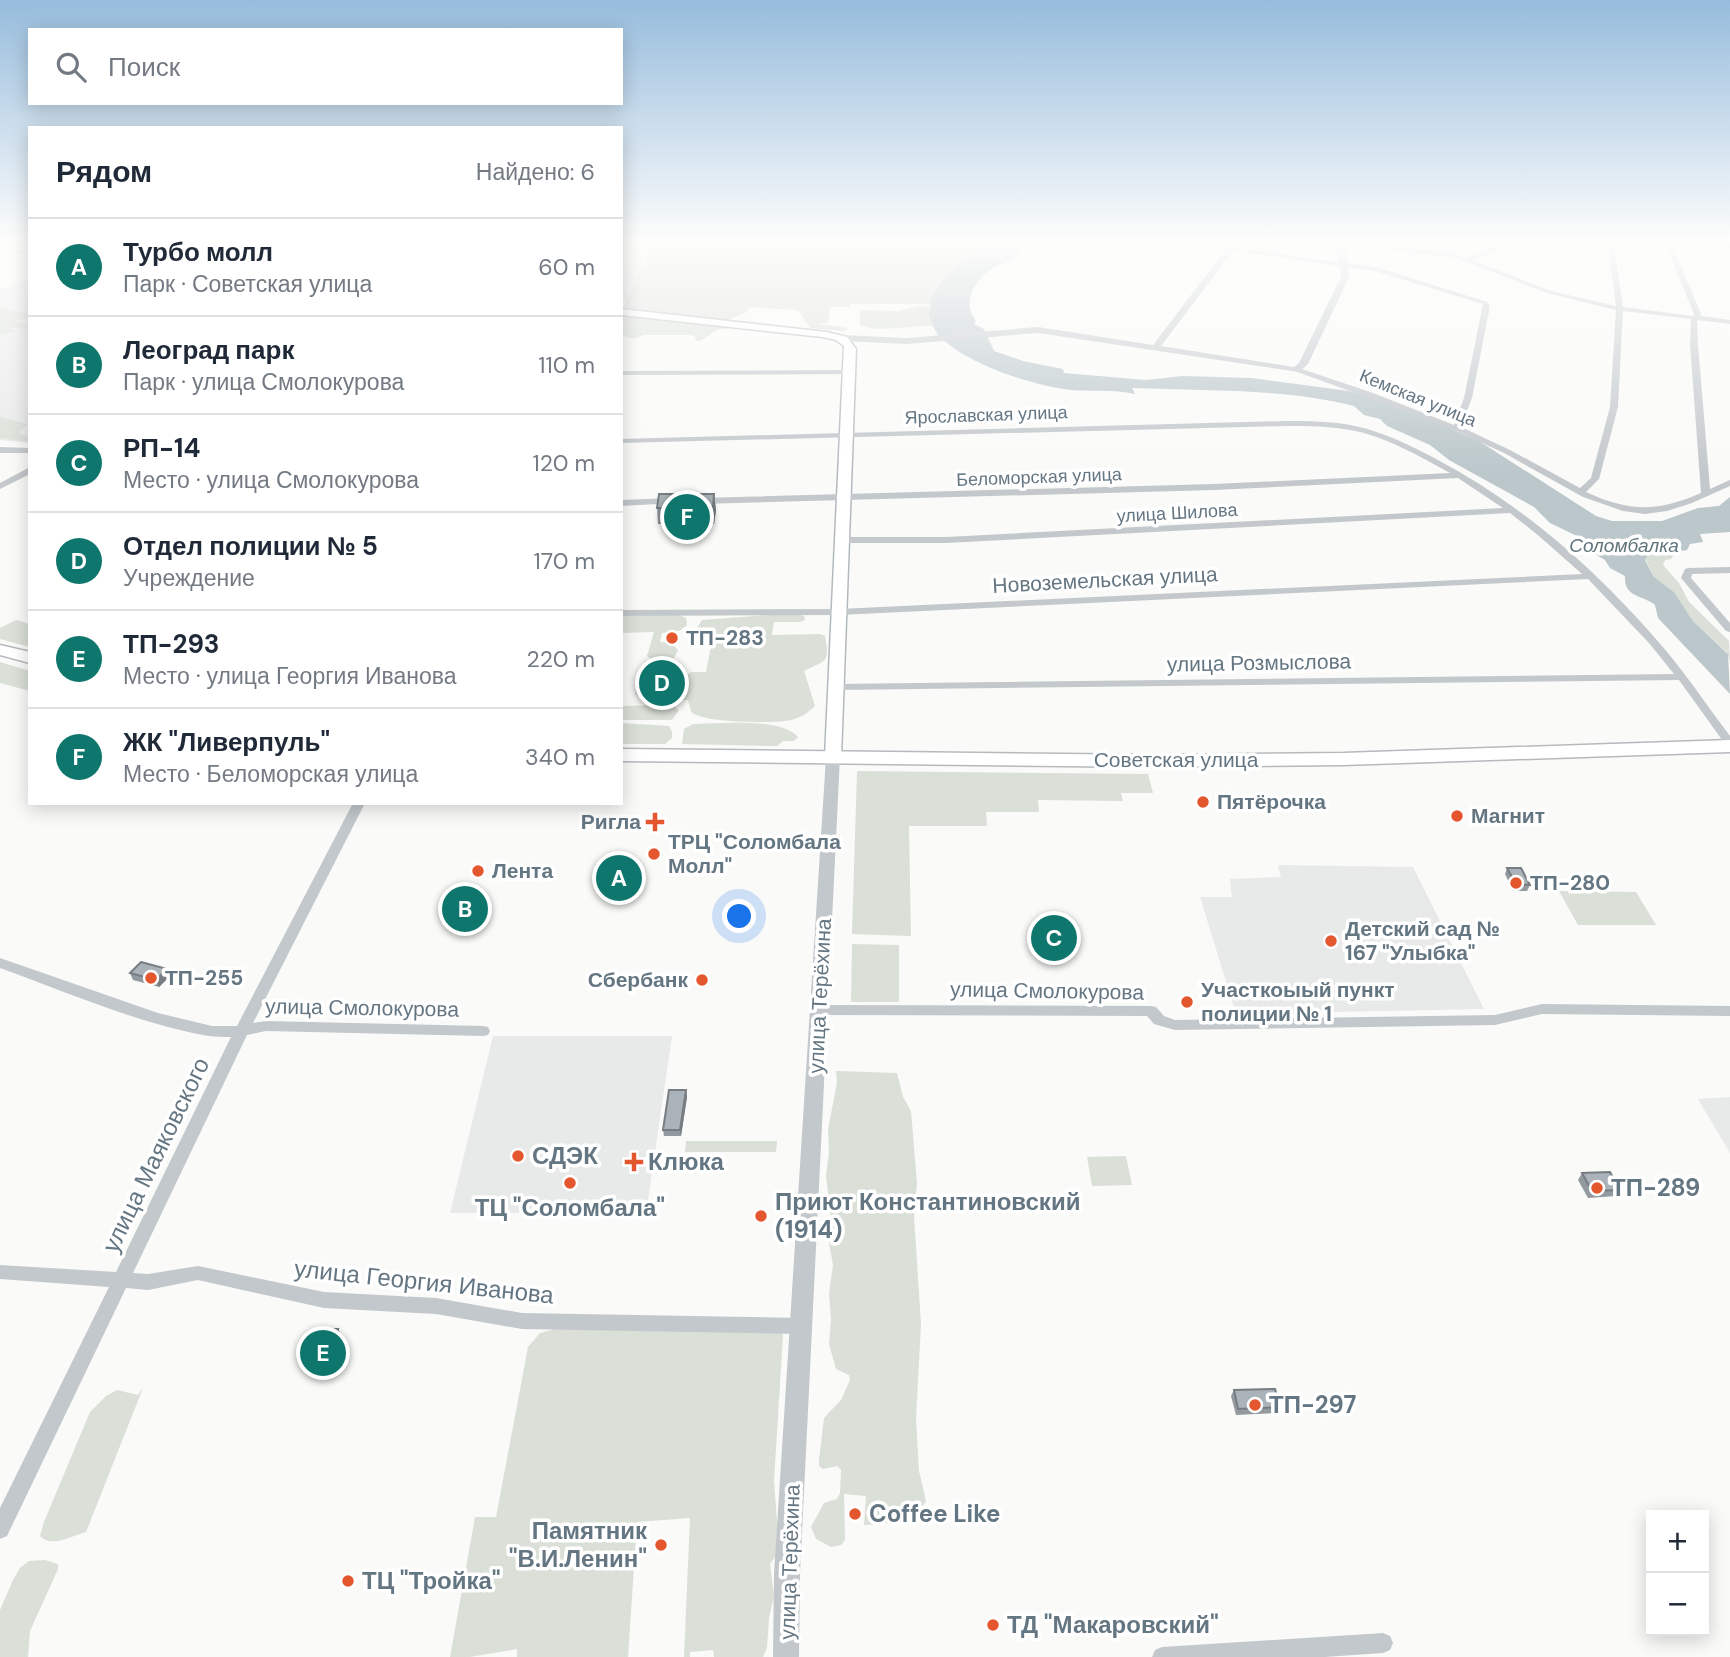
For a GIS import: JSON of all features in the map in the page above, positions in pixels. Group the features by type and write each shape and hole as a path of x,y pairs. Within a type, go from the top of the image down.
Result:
{"main road":[{"path":"670,317 842,338"},
{"name":"улица Терёхина","path":"833,757 852,349 842,338"},
{"path":"0,650 28,657"},
{"name":"Советская улица","path":"623,755 1262,760 1730,745"}],"street":[{"path":"1155,348 1179,317"},
{"path":"1296,370 1303,364 1326,317"},
{"path":"1456,429 1470,390 1485,317"},
{"path":"1581,492 1595,479 1607,439 1616,381 1620,317"},
{"path":"1682,317 1730,322"},
{"path":"1694,319 1693,344 1706,494"},
{"name":"Кемская улица","path":"842,338 920,340 1038,330 1296,370 1380,397 1492,443 1581,492 1611,505 1644,511 1676,505 1730,483"},
{"path":"623,373 850,372"},
{"name":"Ярославская улица","path":"623,441 1104,426 1313,425 1367,431 1415,450 1458,474 1513,510 1591,576 1682,677 1730,745"},
{"path":"0,450 28,452"},
{"path":"0,486 28,471"},
{"name":"Беломорская улица","path":"623,503 1200,488 1458,474"},
{"name":"улица Шилова","path":"843,540 946,540 1513,510"},
{"path":"1730,570 1688,571 1686,578 1730,629"},
{"name":"Новоземельская улица","path":"623,613 839,612 1591,576"},
{"name":"улица Розмыслова","path":"836,687 1682,677"},
{"name":"улица Терёхина","path":"786,1657 788,1574 833,757"},
{"name":"улица Маяковского","path":"0,1529 243,1030 358,805"},
{"name":"улица Смолокурова","path":"0,963 152,1016 214,1031 266,1026 482,1031"},
{"name":"улица Смолокурова","path":"820,1010 1151,1010 1159,1020 1175,1025 1495,1020 1542,1009 1730,1011"},
{"name":"улица Георгия Иванова","path":"0,1272 148,1282 198,1273 324,1300 436,1306 522,1321 803,1326"},
{"path":"1161,1657 1383,1643"}],"shaded area":[{"path":"0,317 28,317 28,443 0,440"},
{"path":"0,317 28,317 10,321 28,324 28,330 11,327 10,329 16,331 0,336"},
{"path":"623,317 652,317 736,327 717,330 700,341 696,341 695,336 688,335 643,335 633,339 623,336"},
{"path":"705,317 734,317 728,320"},
{"path":"803,317 829,317 828,323 817,324 848,328 844,331 810,328"},
{"path":"860,317 930,317 934,326 876,329 860,325"},
{"path":"0,417 28,424 19,432 28,435 28,442 0,438"},
{"path":"1659,545 1676,552 1671,559 1665,560 1663,565 1679,583 1689,602 1729,641 1730,662 1727,652 1693,621 1674,592 1654,577 1645,558"},
{"path":"794,613 804,616 805,620 774,622 772,635 820,634 825,636 827,651 825,660 804,671 815,706 801,717 769,722 723,720 698,716 691,712 688,700 644,699 635,694 636,689 680,691 686,685 680,681 682,677 692,672 706,672 714,631 697,628 702,620"},
{"path":"679,615 686,618 687,625 679,631 662,633 660,642 671,643 678,650 674,658 651,659 647,656 654,632 623,633 623,616"},
{"path":"16,620 28,623 28,646 0,639 0,628"},
{"path":"0,662 28,670 28,690 0,683"},
{"path":"672,705 679,710 672,720 623,720 623,706"},
{"path":"623,723 669,726 672,738 665,744 623,744"},
{"path":"693,724 764,724 790,731 798,737 794,741 783,741 777,746 682,744 684,729"},
{"path":"857,771 1148,774 1153,793 1121,793 1123,801 1038,800 1039,812 986,812 987,826 909,826 911,936 852,934"},
{"name":"Детский сад № 167 \"Улыбка\"","path":"1278,865 1413,867 1484,1009 1236,1014 1200,897 1232,897 1230,879 1281,877"},
{"path":"1559,891 1636,892 1656,925 1578,925"},
{"path":"852,944 899,945 899,1002 851,1002"},
{"path":"493,1036 672,1036 646,1213 450,1213"},
{"path":"836,1071 897,1073 903,1097 911,1111 917,1183 914,1216 921,1324 916,1419 919,1471 926,1501 923,1506 908,1502 892,1523 864,1525 866,1496 844,1494 845,1540 841,1545 831,1547 816,1539 811,1527 824,1503 837,1499 840,1493 841,1470 837,1466 823,1469 819,1466 819,1460 824,1418 841,1400 850,1380 849,1375 836,1369 829,1344 829,1293 833,1265 829,1243 831,1219 826,1176 828,1129 837,1083"},
{"path":"1730,1097 1730,1153 1698,1099"},
{"path":"686,1141 777,1141 776,1152 685,1152"},
{"path":"1126,1156 1132,1185 1092,1186 1087,1157"},
{"path":"555,1329 780,1331 783,1335 774,1481 778,1536 776,1556 770,1564 774,1596 767,1648 763,1657 714,1657 713,1650 690,1652 690,1657 684,1657 690,1518 637,1522 628,1657 517,1657 517,1649 470,1657 450,1657 475,1517 496,1517 528,1347 540,1333"},
{"path":"143,1388 86,1532 56,1541 40,1536 90,1412 106,1396 117,1390 138,1395"},
{"path":"45,1560 58,1564 58,1569 30,1631 28,1657 0,1657 0,1610 13,1580 20,1568 29,1561"}],"water":[{"name":"Соломбалка","path":"930,317 974,317 974,324 984,329 994,351 1023,361 1063,369 1064,373 1146,380 1183,376 1252,378 1349,391 1392,404 1479,441 1596,516 1612,521 1662,521 1698,508 1719,506 1730,497 1730,532 1700,534 1703,542 1690,544 1687,550 1676,552 1658,545 1657,550 1649,553 1645,560 1654,577 1674,592 1693,621 1728,654 1730,694 1658,618 1655,605 1630,592 1625,576 1610,568 1605,560 1595,554 1579,537 1550,523 1534,507 1449,460 1430,445 1387,426 1380,419 1364,415 1354,406 1299,396 1243,391 1132,388 1135,394 1070,390 1037,384 984,365 953,348 937,333"}],"building":[{"path":"659,494 714,494 713,507 657,508"},
{"path":"1507,868 1521,868 1530,885 1516,884"},
{"path":"1038,920 1068,920 1072,943 1042,943"},
{"path":"141,962 167,969 156,980 130,973"},
{"path":"669,1090 686,1090 680,1130 663,1130"},
{"path":"1610,1172 1620,1190 1592,1191 1582,1173"},
{"path":"314,1329 338,1329 326,1366 302,1365"},
{"name":"ТП-297","path":"1275,1389 1280,1407 1238,1409 1234,1390"}],"place":[{"name":"ЖК \"Ливерпуль\"","path":"687,517"},
{"name":"ТП-283","path":"672,638"},
{"name":"Отдел полиции № 5","path":"662,683"},
{"name":"Пятёрочка","path":"1203,802"},
{"name":"Магнит","path":"1457,816"},
{"name":"Ригла","path":"655,822"},
{"name":"ТРЦ \"Соломбала Молл\"","path":"654,854"},
{"name":"Лента","path":"478,871"},
{"name":"Турбо молл","path":"619,878"},
{"name":"ТП-280","path":"1516,883"},
{"name":"Леоград парк","path":"465,909"},
{"name":"РП-14","path":"1054,938"},
{"name":"Детский сад № 167 \"Улыбка\"","path":"1331,941"},
{"name":"ТП-255","path":"151,978"},
{"name":"Сбербанк","path":"702,980"},
{"name":"Участкоыый пункт полиции № 1","path":"1187,1002"},
{"name":"СДЭК","path":"518,1156"},
{"name":"Клюка","path":"634,1162"},
{"name":"ТЦ \"Соломбала\"","path":"570,1183"},
{"name":"ТП-289","path":"1597,1188"},
{"name":"Приют Константиновский (1914)","path":"761,1216"},
{"name":"ТП-293","path":"323,1353"},
{"name":"ТП-297","path":"1255,1405"},
{"name":"Coffee Like","path":"855,1514"},
{"name":"Памятник \"В.И.Ленин\"","path":"661,1545"},
{"name":"ТЦ \"Тройка\"","path":"348,1581"},
{"name":"ТД \"Макаровский\"","path":"993,1625"}]}
